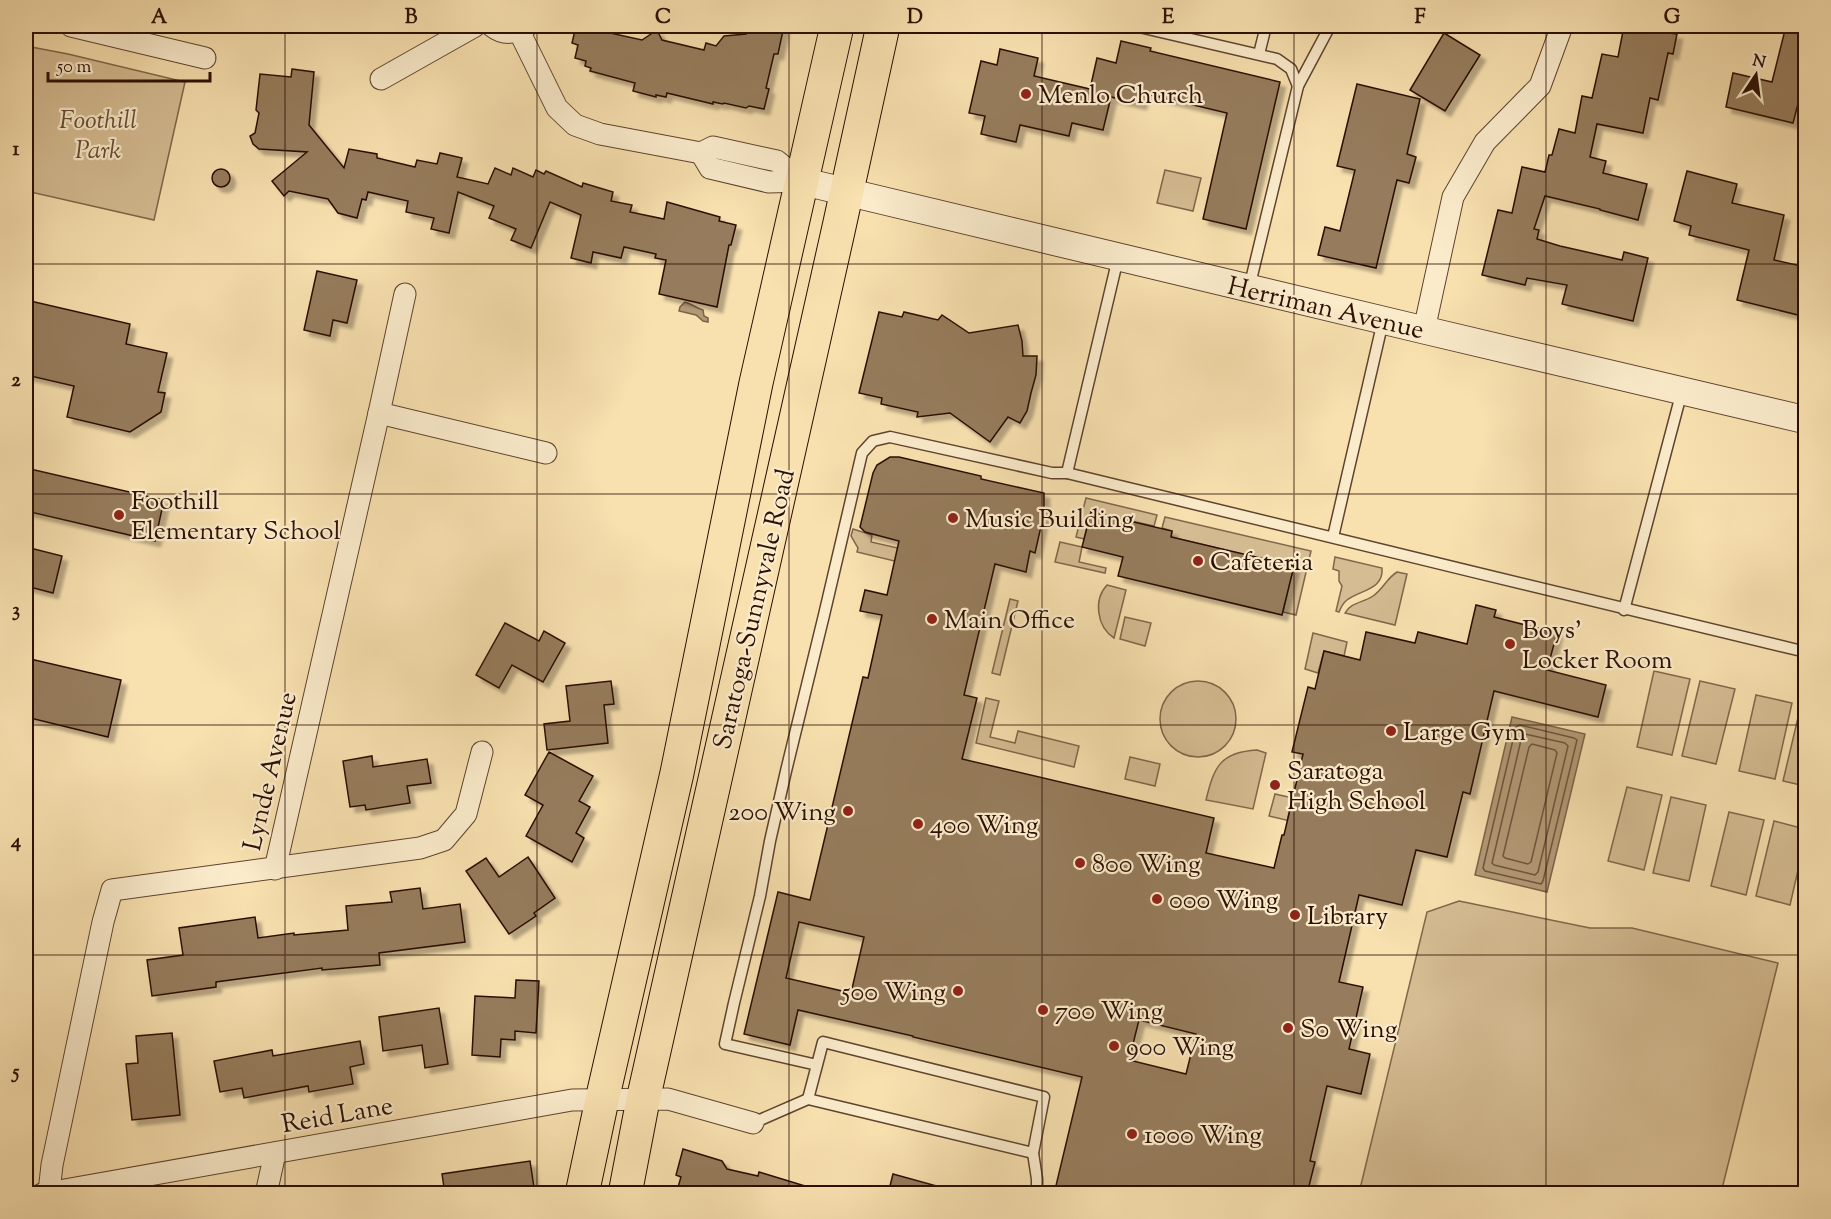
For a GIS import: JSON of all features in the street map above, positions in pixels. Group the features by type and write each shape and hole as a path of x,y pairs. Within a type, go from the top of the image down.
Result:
{"main road":[{"name":"Saratoga-Sunnyvale Road","path":"582,1194 677,773 754,394 837,26"},
{"name":"Saratoga-Sunnyvale Road","path":"625,1194 643,1100 883,26"}],"street":[{"path":"76,26 205,58"},
{"path":"381,79 475,26"},
{"path":"492,26 504,33 515,33 523,28 557,108 575,125 600,134 701,153 713,147 777,161 801,181"},
{"path":"1424,330 1453,197 1485,142 1539,86 1562,26"},
{"name":"Herriman Avenue","path":"801,181 1806,420"},
{"name":"Lynde Avenue","path":"45,1193 112,890 275,869 380,413 405,294"},
{"path":"380,413 546,453"},
{"path":"275,869 420,848 444,840 466,814 482,752"},
{"name":"Reid Lane","path":"45,1193 572,1100 676,1100 753,1123"},
{"path":"266,1194 275,1153"}],"lane":[{"path":"1135,26 1277,59 1291,69 1298,86"},
{"path":"1259,54 1266,26"},
{"path":"1249,288 1298,86 1330,26"},
{"path":"1068,473 1119,257"},
{"path":"1333,537 1383,321"},
{"path":"1624,610 1682,391"},
{"path":"817,1065 725,1044 760,896 786,771 862,453 873,441 890,437 1052,472 1068,473 1624,610 1806,652"},
{"path":"808,1099 823,1042 1044,1097 1033,1153 1037,1194"},
{"path":"753,1123 808,1099 1033,1153"}],"green space":[{"name":"Foothill Park","path":"26,46 185,82 154,220 26,191"},
{"path":"1165,170 1201,178 1193,211 1157,203"},
{"path":"1086,498 1157,515 1154,526 1091,512 1084,539 1076,537"},
{"path":"1165,517 1311,551 1296,615 1283,612 1293,566 1171,537 1172,531 1162,528"},
{"path":"853,529 872,535 871,542 950,560 986,583 857,552 858,548 851,536"},
{"path":"1060,542 1082,547 1079,562 1106,568 1105,573 1055,562"},
{"path":"1335,557 1382,568 1379,581 1347,600 1339,612 1336,611 1342,586 1339,581 1339,571 1333,569"},
{"path":"1397,572 1407,574 1395,625 1345,613 1354,605 1373,596"},
{"path":"1107,585 1126,590 1114,638 1104,627 1099,613 1100,598"},
{"path":"1010,599 1018,601 1000,675 992,673"},
{"path":"1125,617 1151,623 1145,646 1120,639"},
{"path":"1313,633 1347,642 1344,656 1324,651 1318,673 1305,669"},
{"path":"1654,671 1690,679 1672,755 1637,747"},
{"path":"1198,681 1212,684 1225,692 1233,705 1236,719 1233,733 1225,746 1212,754 1198,757 1184,754 1171,746 1163,733 1160,719 1163,705 1171,692 1184,684"},
{"path":"1700,681 1735,689 1716,764 1682,756"},
{"path":"1756,695 1792,703 1775,779 1739,771"},
{"path":"986,698 999,701 990,737 1015,743 1018,731 1079,746 1074,767 976,743"},
{"path":"1801,705 1805,706 1805,786 1783,781"},
{"path":"1257,750 1266,753 1253,809 1206,800 1212,779 1221,763 1235,754"},
{"path":"1130,757 1160,764 1155,786 1125,779"},
{"path":"1627,787 1662,795 1644,870 1608,861"},
{"path":"1275,794 1293,798 1288,817 1363,838 1269,816"},
{"path":"1671,797 1706,805 1689,881 1653,873"},
{"path":"1729,812 1764,820 1746,895 1711,886"},
{"path":"1774,821 1805,829 1805,840 1790,905 1756,896"},
{"path":"1459,901 1590,928 1632,928 1778,963 1721,1193 1359,1193 1427,912"}],"water":[{"path":"685,302 703,310 708,322 696,315 679,311"},
{"path":"1512,717 1585,734 1547,892 1475,875"}],"building":[{"path":"576,26 612,26 610,33 642,40 657,30 662,40 704,50 706,43 716,46 724,36 746,34 748,26 784,26 778,54 774,54 764,109 724,103 713,102 713,104 667,93 666,97 656,95 656,97 633,91 635,83 590,71 591,68 585,66 586,61 575,58 578,45 572,43"},
{"path":"1624,26 1662,26 1661,32 1677,34 1673,54 1668,53 1658,100 1650,98 1643,133 1597,124 1590,157 1606,161 1603,173 1647,184 1638,220 1545,196 1534,229 1539,230 1537,239 1560,246 1622,260 1624,252 1648,258 1633,321 1562,304 1567,285 1527,278 1525,285 1482,275 1498,210 1512,213 1522,167 1545,172 1559,129 1575,133 1582,96 1592,98 1602,54 1618,57"},
{"path":"1786,26 1806,26 1806,97 1800,96 1793,123 1726,107 1733,73 1772,82"},
{"path":"1444,33 1480,55 1445,111 1410,90"},
{"path":"1121,41 1151,48 1150,51 1280,82 1246,229 1203,219 1227,113 1143,93 1141,104 1111,97 1103,130 1072,123 1069,136 1020,125 1016,142 981,134 985,116 969,113 981,61 997,65 1000,49 1038,58 1034,76 1090,89 1097,58 1116,63"},
{"path":"292,69 314,72 309,125 344,168 349,149 377,154 377,158 415,167 417,160 437,164 440,153 462,158 457,177 488,184 495,168 511,175 513,168 533,177 536,170 544,174 546,171 582,187 583,183 613,192 611,201 632,205 630,212 664,219 667,202 720,217 719,221 736,225 731,245 729,245 717,307 659,294 666,260 655,258 656,254 624,247 621,258 593,252 591,263 571,258 581,215 550,202 531,248 511,240 516,229 489,218 494,206 458,192 449,233 431,229 434,218 406,212 408,201 368,192 366,200 362,199 357,218 338,213 328,199 289,191 284,196 272,181 307,152 259,149 253,144 250,136 255,133 259,113 256,110 260,74 291,77"},
{"path":"1357,84 1420,99 1407,154 1416,157 1409,183 1397,180 1376,268 1318,255 1325,227 1340,231 1355,170 1337,166"},
{"path":"217,169 225,169 230,174 228,185 217,187 212,182 212,174"},
{"path":"1687,171 1737,184 1732,203 1784,215 1774,260 1806,267 1806,317 1737,300 1749,250 1689,235 1691,226 1674,221"},
{"path":"317,271 357,280 347,323 333,320 330,336 304,330"},
{"path":"26,300 130,324 126,344 167,353 158,392 165,393 161,412 130,432 67,417 74,386 26,375"},
{"path":"879,312 902,317 904,312 938,320 942,315 969,333 1018,325 1023,356 1037,356 1036,375 1027,411 1020,423 1008,417 990,442 950,413 917,417 918,412 881,404 882,398 859,393"},
{"path":"890,457 899,457 1044,493 1044,513 1035,553 1030,551 1026,572 995,564 964,695 977,698 962,759 1214,818 1206,853 1274,868 1303,754 1292,752 1308,687 1315,689 1324,651 1360,660 1366,632 1415,643 1418,632 1467,644 1476,605 1496,610 1494,617 1557,633 1547,670 1606,685 1598,717 1494,691 1470,794 1463,792 1447,857 1416,850 1402,905 1359,895 1339,982 1363,987 1349,1049 1370,1054 1361,1094 1327,1086 1310,1161 1315,1162 1307,1194 1054,1194 1082,1077 798,1010 790,1045 744,1034 778,892 810,900 863,677 868,678 882,615 860,611 865,590 887,595 899,541 865,532 860,527 877,465","holes":["799,922 864,937 851,993 786,978","1139,1020 1196,1034 1186,1074 1129,1060"]},
{"path":"26,468 164,500 155,541 26,511"},
{"name":"Cafeteria","path":"1091,512 1172,531 1171,537 1294,566 1282,615 1118,576 1123,557 1082,547"},
{"path":"26,547 62,556 53,593 26,586"},
{"path":"505,623 539,641 544,631 565,643 543,682 512,665 499,688 476,675"},
{"path":"26,658 121,680 108,737 26,717"},
{"path":"611,681 614,704 604,705 608,743 547,750 544,724 570,721 566,686"},
{"path":"549,752 593,776 579,801 590,807 576,833 584,838 572,862 526,836 543,805 525,795"},
{"path":"372,756 373,767 427,759 431,783 407,786 410,803 366,810 365,805 350,807 343,761"},
{"path":"528,857 555,898 534,913 536,916 509,934 466,871 486,858 499,877"},
{"path":"420,888 423,909 460,904 465,942 379,953 380,965 322,970 322,968 216,982 216,987 152,996 147,960 183,955 179,928 255,917 258,938 348,930 346,906 392,902 390,892"},
{"path":"516,980 539,981 536,1033 515,1031 515,1040 501,1039 500,1057 472,1055 475,996 515,998"},
{"path":"439,1008 448,1064 425,1068 422,1045 383,1051 379,1017"},
{"path":"172,1033 180,1115 132,1120 126,1064 138,1063 136,1036"},
{"path":"360,1041 364,1064 350,1067 353,1084 309,1092 308,1086 244,1098 242,1088 220,1092 214,1061 272,1050 273,1056"},
{"path":"683,1149 722,1161 727,1169 758,1176 759,1172 815,1189 814,1194 676,1194 681,1177 676,1175"},
{"path":"530,1161 535,1194 445,1194 442,1174"},
{"path":"893,1174 944,1188 944,1194 888,1194"}],"place":[{"name":"Menlo Church","path":"1026,94"},
{"name":"Foothill Elementary School","path":"119,515"},
{"name":"Music Building","path":"953,518"},
{"name":"Cafeteria","path":"1198,561"},
{"name":"Main Office","path":"932,619"},
{"name":"Boys' Locker Room","path":"1510,644"},
{"name":"Large Gym","path":"1391,731"},
{"name":"Saratoga High School","path":"1275,785"},
{"name":"200 Wing","path":"848,811"},
{"name":"400 Wing","path":"918,824"},
{"name":"800 Wing","path":"1080,863"},
{"name":"000 Wing","path":"1157,899"},
{"name":"Library","path":"1295,915"},
{"name":"500 Wing","path":"958,991"},
{"name":"700 Wing","path":"1043,1010"},
{"name":"S0 Wing","path":"1288,1028"},
{"name":"900 Wing","path":"1114,1046"},
{"name":"1000 Wing","path":"1132,1134"}]}
